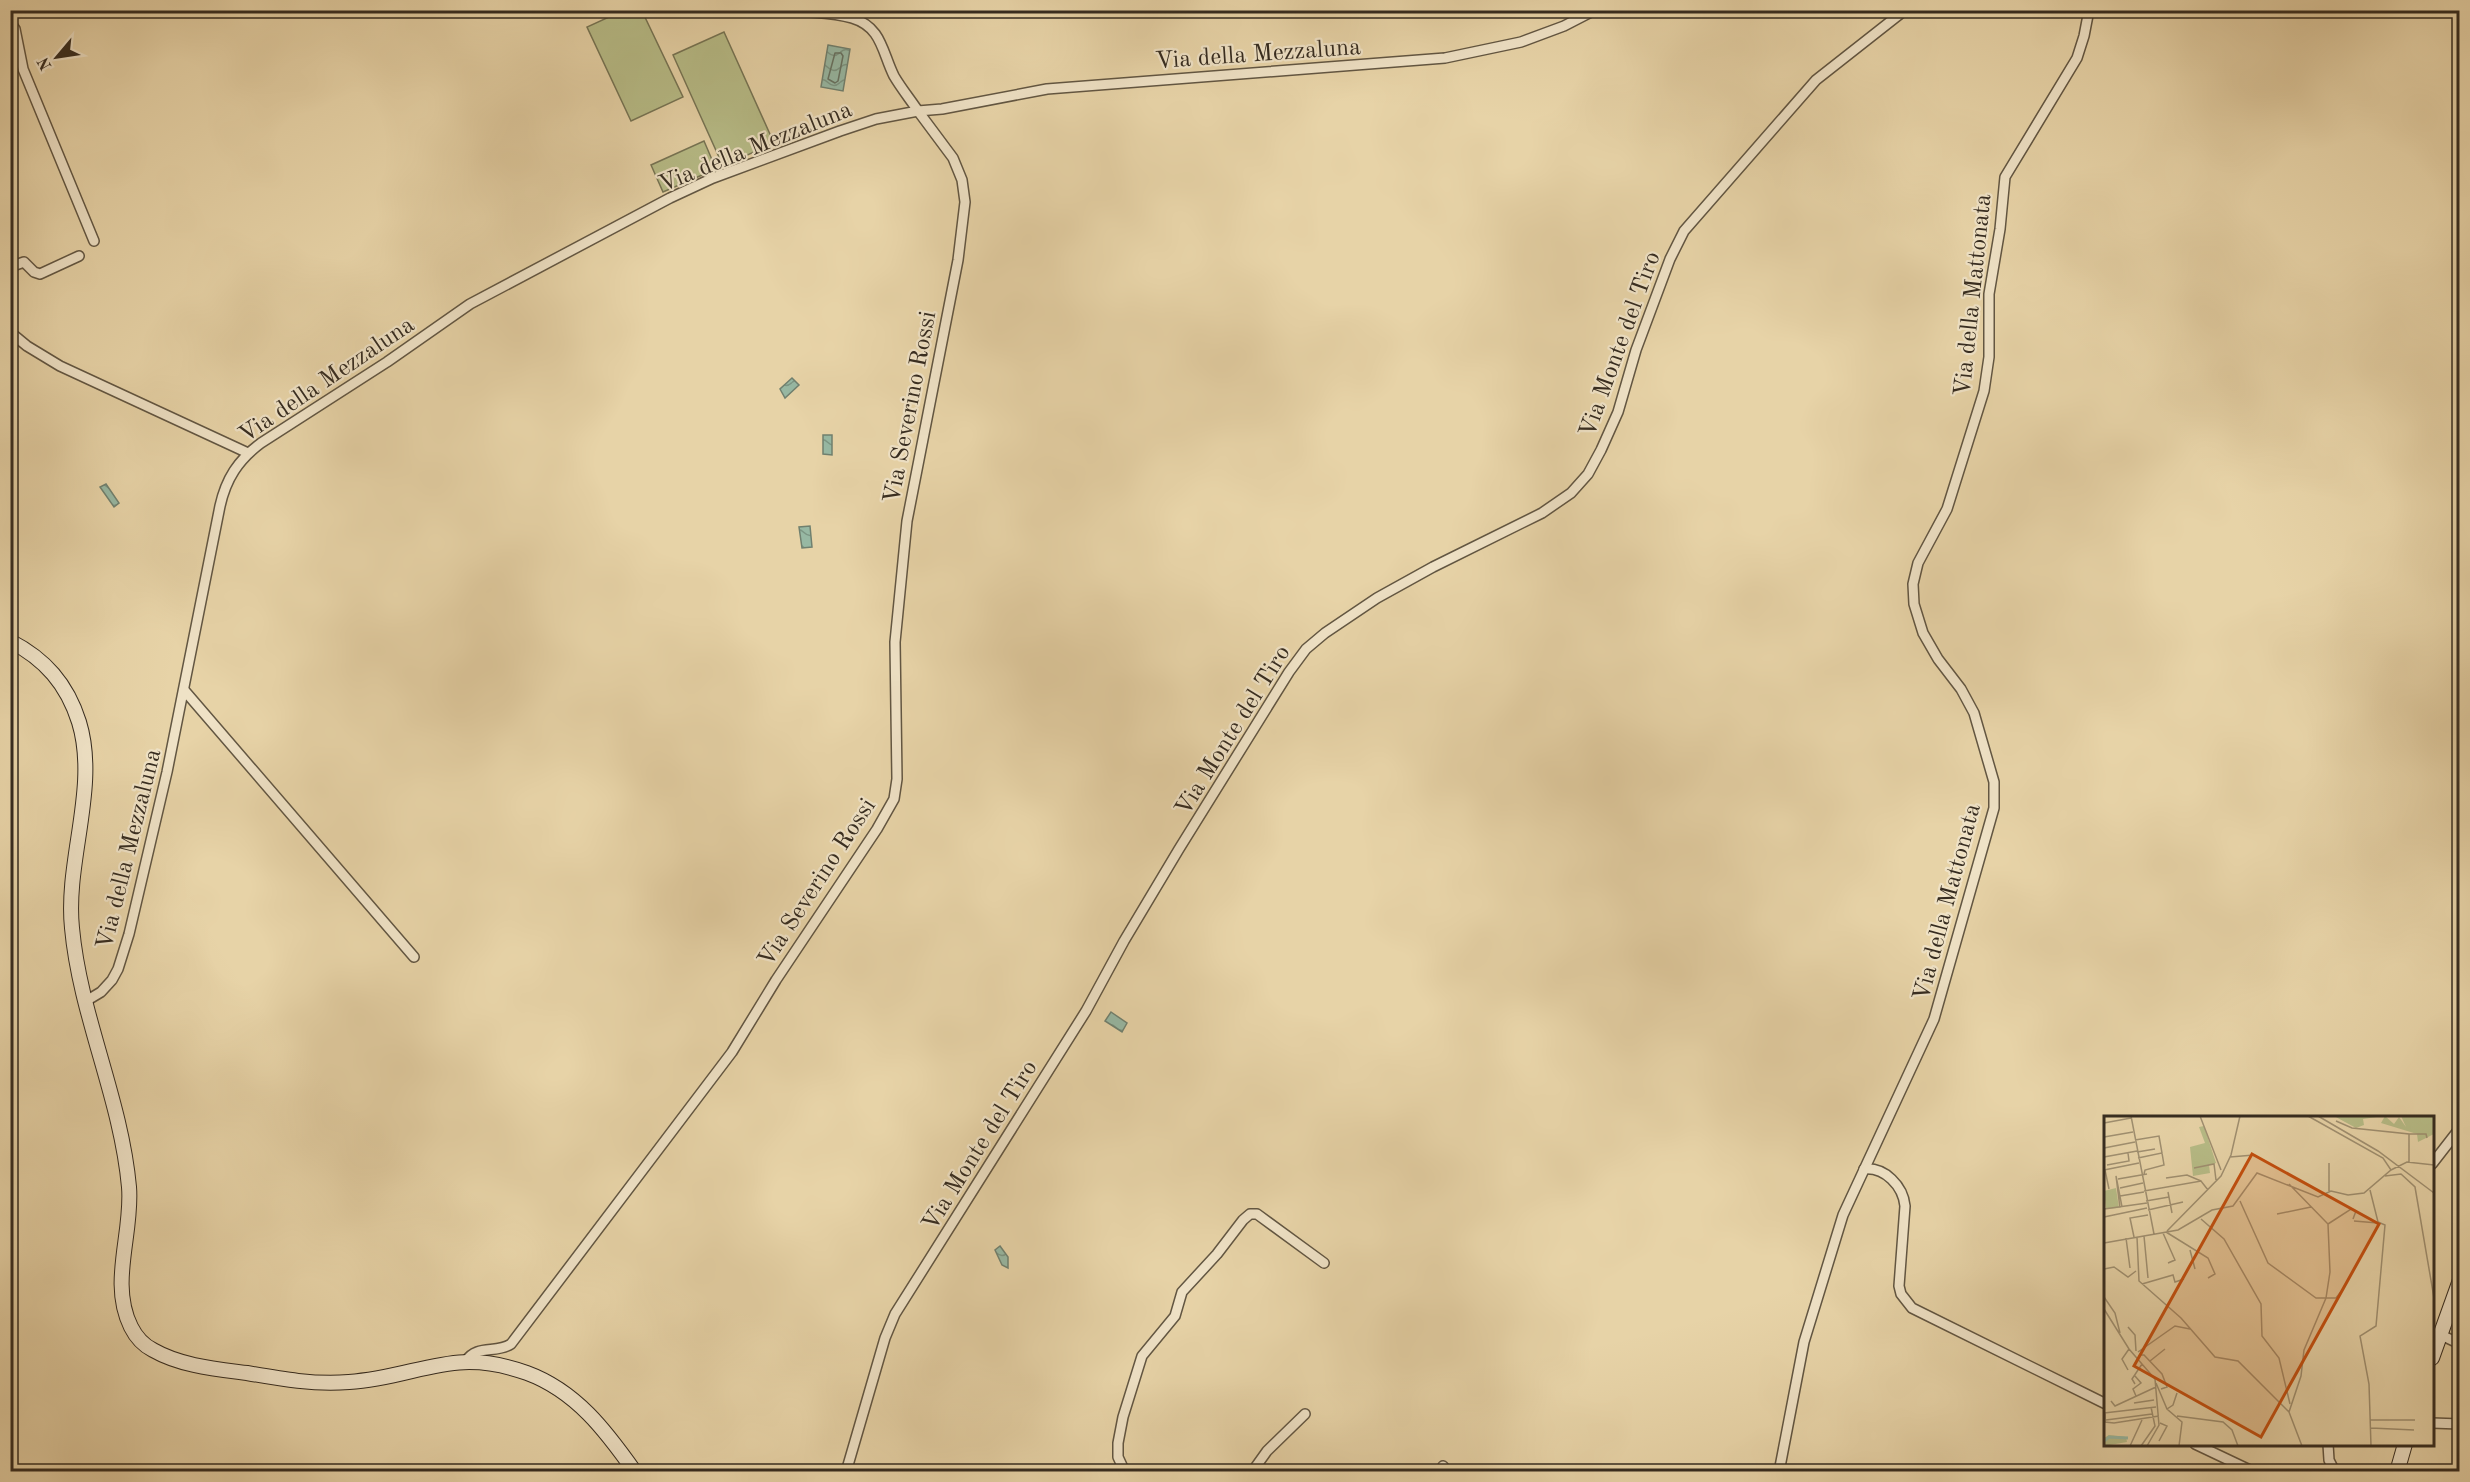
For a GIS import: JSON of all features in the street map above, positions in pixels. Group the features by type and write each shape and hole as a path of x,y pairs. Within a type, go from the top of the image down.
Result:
{"street":[{"path":"791,10 851,18 871,28 882,42 893,74 918,111"},
{"name":"Via della Mezzaluna","path":"86,1001 104,989 112,980 123,954 145,873 221,502 230,476 248,453 470,304 713,178 876,119 1047,89 1445,58 1521,42 1564,26 1595,10"},
{"name":"Via Monte del Tiro","path":"846,1472 887,1332 895,1314 1086,1011 1124,941 1179,849 1298,660 1324,633 1377,598 1433,567 1542,513 1578,487 1588,474 1618,412 1636,350 1670,259 1684,231 1816,80 1905,10"},
{"name":"Via della Mattonata","path":"1779,1472 1804,1342 1843,1215 1934,1019 1995,799 1993,777 1971,706 1930,647 1917,618 1913,595 1915,572 1947,509 1984,392 1989,357 1989,294 1999,236 2005,177 2077,58 2089,10"},
{"path":"10,22 16,32 23,69 94,241"},
{"name":"Via Severino Rossi","path":"466,1361 477,1351 504,1348 511,1344 553,1289 732,1052 776,980 873,836 894,799 897,779 895,631 907,521 958,260 965,202 962,180 954,158 918,111"},
{"path":"10,267 24,262 34,272 40,274 79,256"},
{"path":"10,332 36,352 65,369 248,453"},
{"path":"10,641 36,656 54,673 68,695 81,728 85,773 71,916 76,955 118,1119 129,1184 129,1220 122,1267 123,1299 130,1326 146,1346 164,1356 186,1363 317,1383 370,1380 437,1364 466,1361 483,1362 520,1371 557,1388 593,1418 635,1472"},
{"path":"184,690 414,957"},
{"path":"2434,1163 2460,1128"},
{"path":"1864,1168 1872,1168 1886,1175 1903,1195 1905,1206 1899,1286 1904,1298 1912,1308 2104,1403"},
{"path":"1125,1472 1118,1458 1118,1443 1123,1417 1142,1356 1174,1316 1182,1292 1217,1254 1243,1220 1254,1214 1266,1219 1324,1263"},
{"path":"2434,1354 2439,1334 2460,1280"},
{"path":"2439,1334 2460,1344"},
{"path":"1252,1472 1267,1451 1305,1414"},
{"path":"2434,1423 2460,1424"},
{"path":"2199,1446 2254,1472"},
{"path":"2328,1446 2329,1460 2335,1472"},
{"path":"2397,1472 2404,1446"},
{"path":"10,1465 16,1472"}],"green space":[{"path":"622,11 642,11 683,97 631,121 587,27"},
{"path":"724,32 774,143 723,166 673,55"},
{"path":"704,141 716,169 663,192 651,165"}],"water":[{"path":"828,45 850,49 843,91 821,87"},
{"path":"792,378 799,385 785,398 780,389"},
{"path":"823,435 832,435 832,455 823,454"},
{"path":"106,484 119,503 114,507 100,487"},
{"path":"810,526 812,547 802,548 799,527"},
{"path":"1111,1012 1127,1023 1122,1032 1105,1021"},
{"path":"1000,1246 1008,1257 1008,1268 1002,1265 995,1250"}]}
